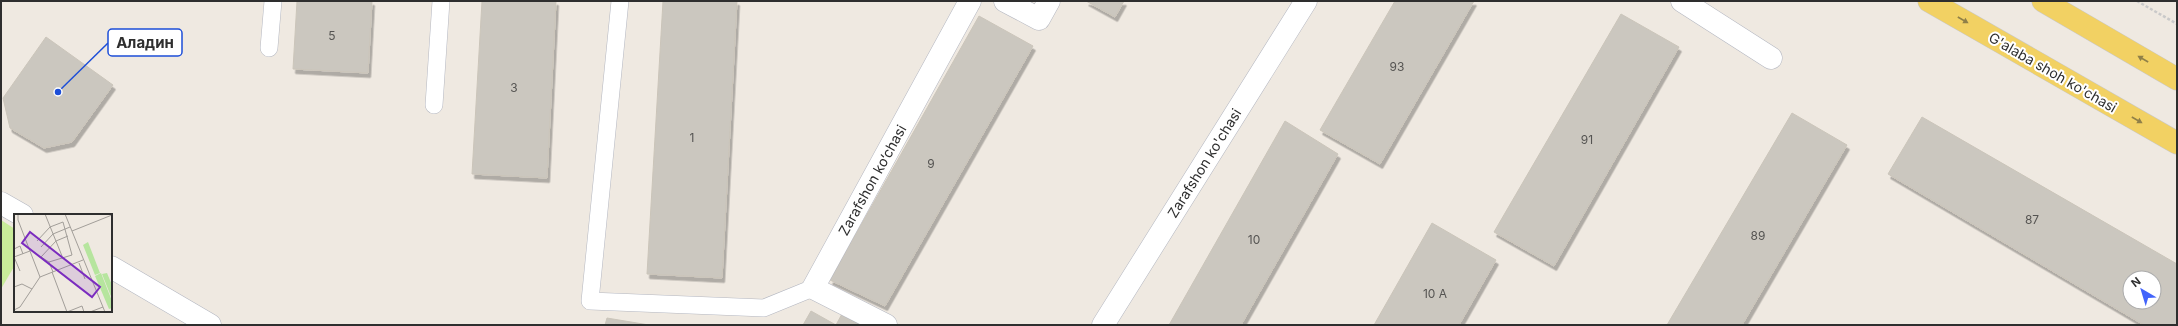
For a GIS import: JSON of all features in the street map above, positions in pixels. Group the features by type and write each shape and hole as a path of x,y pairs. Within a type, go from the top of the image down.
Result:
{"main road":[{"name":"G'alaba shoh ko'chasi","path":"1929,1 2177,143"},
{"path":"2043,1 2177,79"}],"street":[{"name":"Zarafshon ko‘chasi","path":"813,288 970,1"},
{"path":"1005,1 1039,19 1049,1"},
{"name":"Zarafshon ko'chasi","path":"1103,325 1306,1"},
{"path":"1682,1 1771,58"},
{"path":"1,203 20,214"},
{"path":"112,268 210,325"},
{"path":"813,288 886,325"}],"lane":[{"path":"270,48 273,1"},
{"path":"434,105 441,1"},
{"path":"620,1 590,301 764,308 813,288"}],"path":[{"path":"2137,1 2177,24"}],"green space":[{"path":"1,220 14,228 14,267 1,289"}],"building":[{"path":"297,1 372,1 368,73 293,69"},
{"path":"482,1 556,1 547,178 472,174"},
{"path":"663,1 737,1 722,278 647,274"},
{"path":"1086,1 1124,1 1115,17"},
{"path":"1395,1 1474,1 1380,164 1320,130"},
{"path":"1621,14 1679,47 1554,266 1494,232"},
{"path":"979,16 1033,46 885,306 830,280"},
{"path":"46,37 113,85 72,142 44,148 10,128 3,98"},
{"path":"1792,113 1847,145 1742,325 1667,325"},
{"path":"1922,117 2177,264 2177,325 2144,325 1888,174"},
{"path":"1285,121 1338,154 1241,325 1169,325"},
{"path":"1432,223 1496,260 1459,325 1374,325"},
{"path":"811,311 836,325 803,325"},
{"path":"843,312 867,325 836,325"},
{"path":"607,318 649,325 605,325"}],"place":[{"name":"Аладин","path":"58,92"}]}
